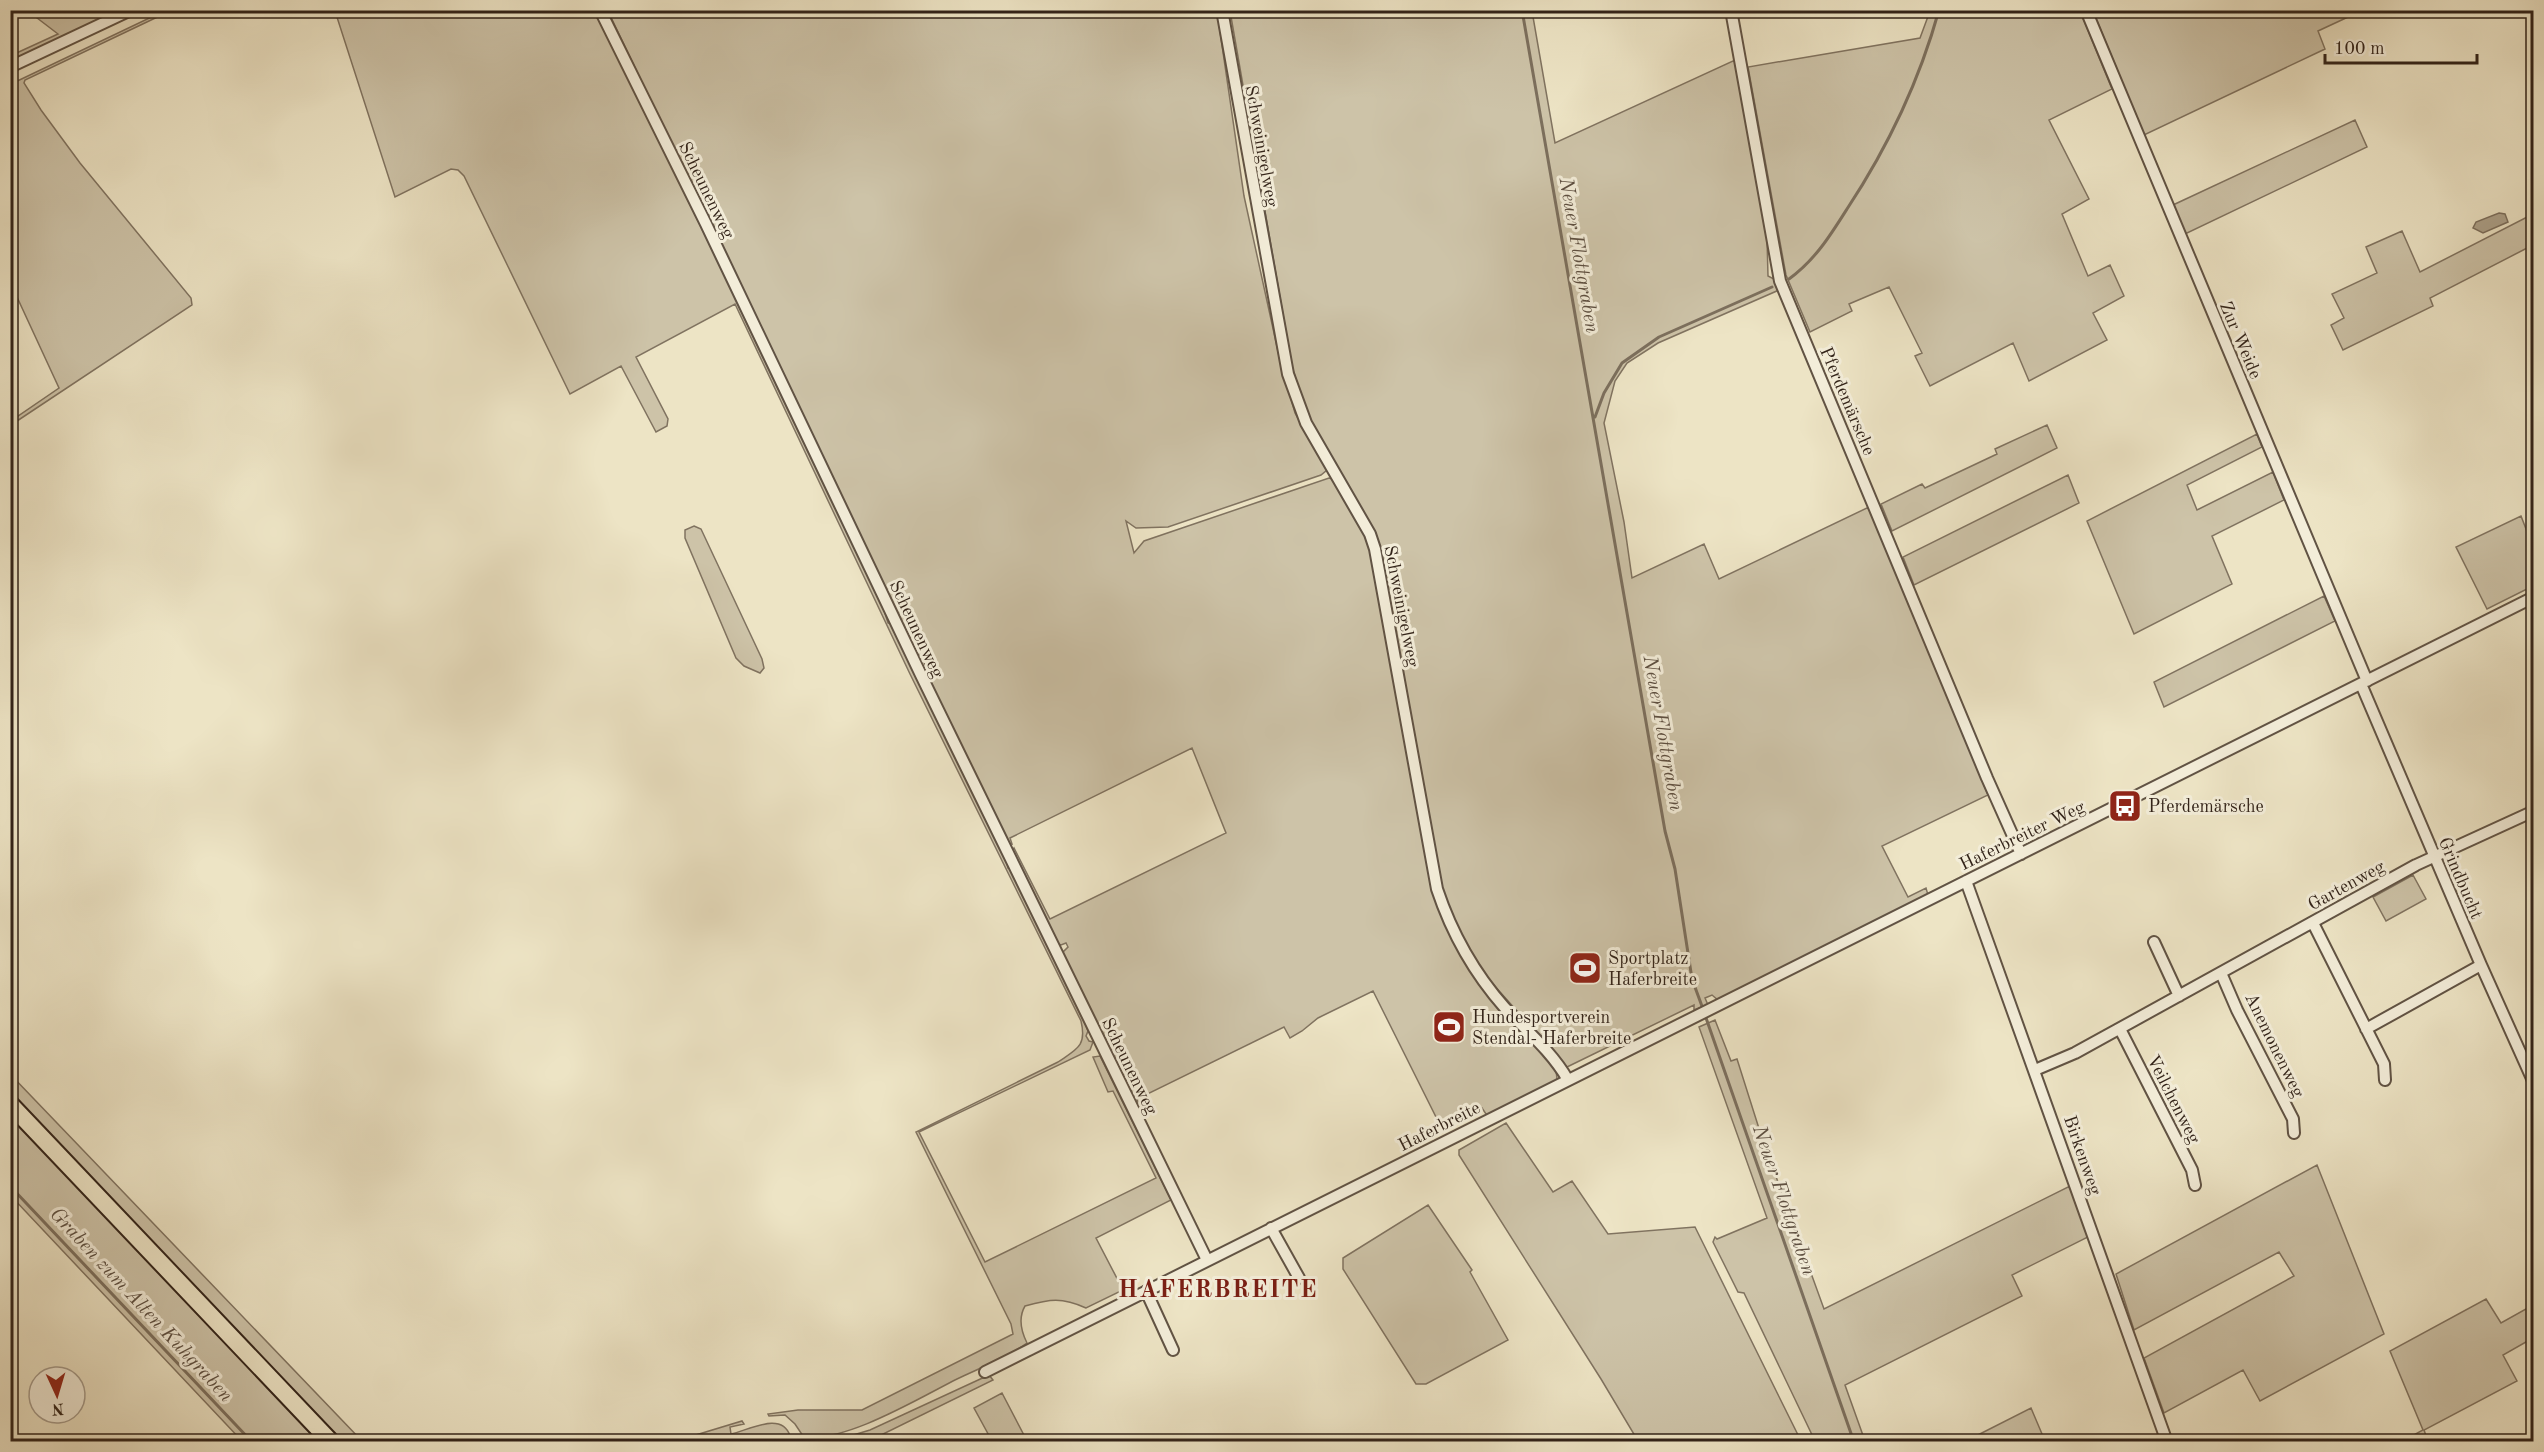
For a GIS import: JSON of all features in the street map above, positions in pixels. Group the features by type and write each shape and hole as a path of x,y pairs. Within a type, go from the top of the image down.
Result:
{"main road":[{"path":"10,1104 331,1442"}],"street":[{"path":"10,66 131,10"},
{"name":"Scheunenweg","path":"600,10 717,245 926,686 1207,1260"},
{"name":"Schweinigelweg","path":"1222,10 1288,374 1306,423 1370,534 1375,549 1437,889 1447,917 1476,973 1546,1051 1568,1080"},
{"name":"Pferdemärsche","path":"1731,10 1780,281 1987,778 2021,854"},
{"name":"Zur Weide","path":"2086,10 2364,682"},
{"name":"Haferbreiter Weg","path":"1622,1054 2534,597"},
{"name":"Grindbucht","path":"2364,682 2434,856 2534,1083"},
{"name":"Gartenweg","path":"2035,1070 2069,1057 2434,856 2534,811"},
{"name":"Birkenweg","path":"1966,881 2167,1442"},
{"path":"2313,923 2384,1064 2385,1080"},
{"path":"2154,942 2179,996"},
{"path":"2366,1029 2481,965"},
{"name":"Anemonenweg","path":"2221,973 2237,1010 2293,1119 2294,1133"},
{"name":"Veilchenweg","path":"2120,1029 2192,1170 2195,1185"},
{"name":"Haferbreite","path":"984,1372 1622,1054"},
{"path":"1271,1228 1299,1278"},
{"path":"1146,1291 1173,1350"}],"shaded area":[{"path":"28,11 120,11 11,61 10,56 58,34"},
{"path":"164,11 170,11 25,80 24,83 80,163 191,298 192,305 11,425 11,421 59,388 11,284 11,84"},
{"path":"335,11 595,11 753,333 884,610 888,623 891,624 1006,859 1008,868 1011,868 1082,1015 1088,1031 1086,1036 1089,1041 1093,1042 1090,1050 919,1132 985,1262 1156,1178 1113,1091 1108,1092 1093,1057 1100,1056 1171,1200 1096,1238 1123,1290 1086,1308 1056,1300 1025,1306 1021,1324 1027,1343 1002,1358 859,1427 819,1437 803,1436 785,1415 769,1416 768,1414 798,1410 862,1410 1013,1334 1011,1324 916,1132 1065,1058 1081,1042 1083,1029 1081,1021 910,674 735,304 636,357 668,419 667,426 656,432 621,366 570,394 464,176 458,170 451,169 395,197"},
{"path":"608,11 1217,11 1244,196 1279,356 1295,413 1327,470 1321,475 1168,527 1136,528 1126,521 1134,553 1144,541 1329,478 1333,479 1368,537 1419,800 1455,942 1546,1054 1556,1070 1557,1079 1552,1084 1493,1114 1486,1114 1482,1108 1441,1127 1373,991 1318,1018 1290,1038 1284,1027 1137,1099 1141,1109 1138,1110 1061,954 1068,947 1066,943 1061,945 1056,943 1011,852 1014,848 1050,919 1226,833 1192,748 1010,838 1012,844 1007,843 925,676 929,673 921,656 915,655"},
{"path":"1230,11 1532,11 1555,143 1735,60 1767,239 1768,276 1774,279 1779,290 1658,343 1627,363 1615,381 1604,423 1624,522 1632,578 1704,544 1719,579 1869,507 1988,795 1882,846 1908,897 1926,888 1928,895 1718,1000 1712,995 1705,998 1708,1005 1694,1010 1694,1005 1567,1067 1475,964 1441,895 1380,553 1306,414 1292,366"},
{"path":"1930,11 2080,11 2112,89 2049,120 2089,199 2062,214 2088,276 2110,265 2124,296 2093,313 2107,340 2029,381 2013,343 1930,386 1915,356 1922,353 1889,287 1849,304 1852,311 1810,332 1786,275 1748,67 1920,38"},
{"path":"2093,11 2361,11 2318,31 2325,49 2144,135"},
{"path":"2355,120 2367,147 2185,234 2173,205"},
{"path":"2499,213 2505,214 2508,222 2483,233 2473,228 2476,222"},
{"path":"2533,214 2533,245 2430,298 2433,306 2343,350 2331,325 2344,318 2332,294 2377,273 2366,247 2402,231 2420,272"},
{"path":"2047,425 2057,448 1892,531 1881,504 1922,484 1925,488 1997,454 1995,449"},
{"path":"2257,434 2262,447 2187,485 2197,510 2273,472 2284,500 2212,536 2232,584 2134,634 2087,521"},
{"path":"2068,475 2079,503 1914,585 1903,557"},
{"path":"2521,516 2533,547 2533,586 2487,609 2456,547"},
{"path":"694,526 701,529 762,659 764,668 760,673 744,666 736,658 685,538 685,530"},
{"path":"2324,596 2335,621 2164,707 2154,682"},
{"path":"2413,875 2426,899 2386,921 2373,897"},
{"path":"1715,1020 1731,1061 1737,1059 1762,1138 1824,1309 2070,1186 2088,1237 2012,1275 2022,1296 1845,1385 1865,1441 1815,1441 1744,1293 1738,1292 1713,1242 1715,1237 1717,1239 1767,1218 1699,1027"},
{"path":"10,1074 362,1441 340,1441 11,1096"},
{"path":"10,1113 322,1441 242,1441 11,1196"},
{"path":"1506,1123 1553,1192 1572,1181 1608,1234 1695,1227 1801,1441 1638,1441 1459,1155 1459,1150"},
{"path":"2317,1165 2384,1334 2260,1401 2243,1370 2164,1413 2144,1358 2294,1276 2279,1252 2134,1330 2116,1274"},
{"path":"1428,1205 1472,1270 1470,1272 1508,1340 1426,1384 1416,1384 1343,1269 1343,1258"},
{"path":"2486,1299 2501,1323 2533,1305 2533,1338 2503,1355 2517,1381 2424,1430 2428,1441 2403,1441 2423,1430 2390,1351"},
{"path":"989,1375 993,1380 869,1441 830,1442 870,1430"},
{"path":"1002,1393 1026,1439 992,1441 974,1408"},
{"path":"2031,1408 2045,1441 1966,1441"},
{"path":"742,1421 744,1424 730,1427 731,1434 773,1423 786,1429 790,1436 783,1442 676,1441"}],"waterway":[{"name":"Neuer Flottgraben","path":"1522,10 1665,831 1675,869 1692,979 1703,1009"},
{"path":"1789,279 1807,264 1821,247 1876,162 1912,88 1939,10"},
{"path":"1595,417 1604,393 1622,363 1659,337 1772,287"},
{"name":"Neuer Flottgraben","path":"1705,1015 1854,1442"},
{"name":"Graben zum Alten Kuhgraben","path":"10,1186 252,1442"}],"place":[{"name":"Pferdemärsche","path":"2125,806"},
{"name":"Sportplatz Haferbreite","path":"1585,968"},
{"name":"Hundesportverein Stendal- Haferbreite","path":"1449,1027"}],"district":[{"name":"HAFERBREITE","path":"1218,1289"}]}
